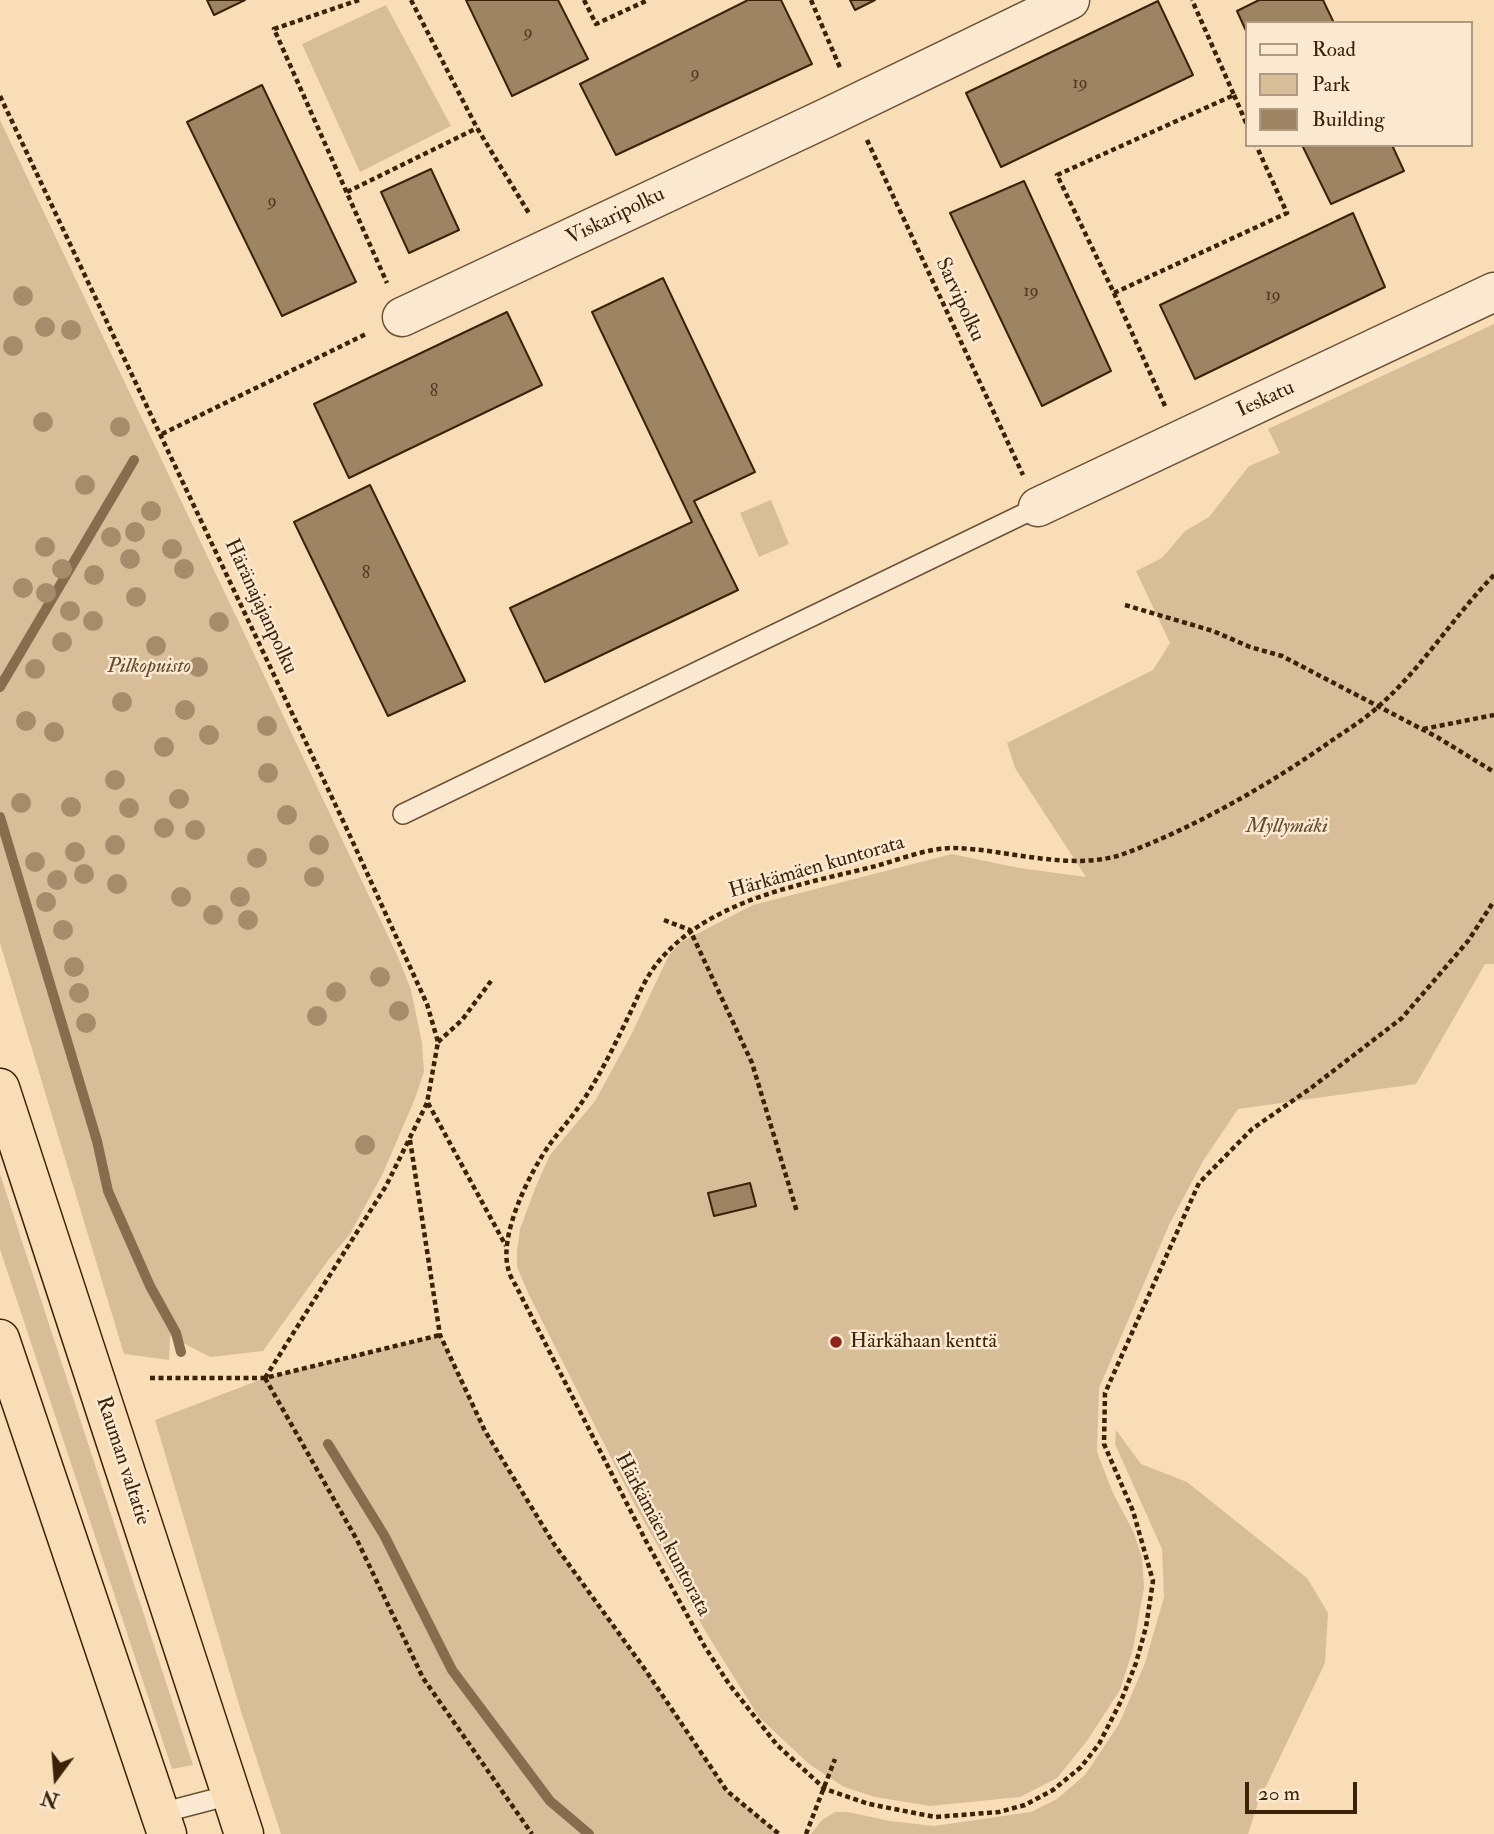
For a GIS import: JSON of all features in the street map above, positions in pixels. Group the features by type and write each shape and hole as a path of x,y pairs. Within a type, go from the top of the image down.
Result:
{"highway":[{"name":"Rauman valtatie","path":"0,1088 244,1834"},
{"path":"0,1339 164,1824"}],"street":[{"name":"Viskaripolku","path":"402,317 551,249 1070,0"},
{"name":"Ieskatu","path":"1038,507 1494,292"}],"lane":[{"path":"403,814 1038,507"},
{"path":"164,1824 230,1795"}],"path":[{"path":"162,434 402,317 274,29 359,0"},
{"path":"411,0 477,128 551,249"},
{"path":"584,0 596,24 648,0"},
{"name":"Sarvipolku","path":"811,0 846,82 851,106 1038,507"},
{"path":"1192,0 1246,123"},
{"path":"1165,406 1057,175 1234,95"},
{"name":"Häränajajanpolku","path":"0,96 162,434 422,992 438,1042 427,1103 386,1186 265,1378"},
{"path":"347,192 477,128"},
{"path":"1114,293 1287,213 1257,147"},
{"name":"Härkämäen kuntorata","path":"1494,575 1465,606 1419,666 1378,707 1305,760 1241,797 1123,855 1105,859 1021,858 962,848 940,848 776,892 725,911 690,930 659,961 641,989 577,1110 548,1146 526,1185 506,1247 508,1268 516,1286 647,1544 705,1647 753,1717 806,1773 825,1789 869,1804 935,1817 999,1812 1025,1805 1053,1790 1081,1767 1099,1744 1121,1701 1136,1663 1146,1627 1153,1581 1133,1511 1104,1444 1105,1393 1199,1183 1252,1129 1311,1088 1402,1018 1468,941 1494,901"},
{"path":"1125,605 1213,631 1250,647 1282,656 1422,729 1494,772"},
{"path":"1422,729 1494,715"},
{"path":"664,920 690,930 752,1063 797,1212"},
{"path":"438,1042 462,1020 491,981"},
{"path":"427,1103 506,1247"},
{"path":"409,1139 440,1335 485,1431 554,1544 644,1668 727,1791 779,1834"},
{"path":"150,1378 265,1378 440,1335"},
{"path":"265,1378 357,1540 423,1678 532,1834"},
{"path":"806,1834 835,1759"}],"green space":[{"path":"386,5 451,126 360,172 302,44"},
{"name":"Pilkopuisto","path":"0,120 398,957 411,990 422,1043 424,1072 414,1101 383,1173 350,1234 263,1351 210,1357 170,1336 169,1360 124,1354 0,943"},
{"name":"Härkähaan kenttä","path":"1494,324 1494,964 1485,964 1416,1084 1238,1109 1203,1161 1169,1225 1099,1388 1097,1452 1113,1493 1134,1533 1142,1558 1144,1588 1133,1649 1120,1690 1087,1741 1057,1778 1020,1797 930,1806 875,1797 844,1787 809,1764 759,1717 707,1634 636,1507 517,1267 520,1229 536,1186 550,1155 595,1101 631,1035 669,955 681,942 753,905 952,854 1019,868 1086,877 1015,768 1007,743 1153,670 1170,643 1136,571 1162,558 1185,531 1209,517 1249,466 1280,453 1268,429"},
{"path":"771,500 789,544 759,557 740,513"},
{"path":"0,1174 193,1765 172,1769 0,1249"},
{"path":"440,1335 485,1431 554,1544 644,1668 727,1791 779,1834 281,1834 240,1708 155,1420 265,1378"},
{"path":"1116,1430 1141,1464 1187,1482 1307,1578 1328,1613 1325,1663 1258,1803 1248,1834 811,1834 822,1820 835,1812 934,1826 1031,1812 1057,1799 1085,1775 1119,1724 1145,1663 1164,1597 1162,1549 1115,1444"}],"building":[{"path":"207,0 245,0 214,15"},
{"path":"466,0 558,0 588,59 512,96"},
{"path":"748,0 781,0 812,64 616,155 580,84"},
{"path":"850,0 875,0 855,10"},
{"path":"1259,0 1323,0 1333,21 1246,21 1246,31 1237,11"},
{"path":"1158,1 1193,75 1001,167 966,93"},
{"path":"262,85 356,282 282,316 187,122"},
{"path":"1303,147 1393,147 1404,171 1331,204"},
{"path":"431,169 459,230 409,253 381,192"},
{"path":"1024,181 1111,371 1042,406 950,213"},
{"path":"1353,213 1385,287 1195,379 1160,305"},
{"path":"663,278 755,472 694,501 738,590 545,682 510,608 692,522 592,312"},
{"path":"507,312 542,385 349,478 314,404"},
{"path":"370,485 465,681 388,716 294,522"},
{"path":"750,1183 756,1206 714,1216 708,1193"}],"waterway":[{"path":"0,687 134,460"},
{"path":"0,817 97,1141 108,1191 150,1286 176,1333 181,1352"},
{"path":"328,1444 384,1535 452,1670 550,1801 589,1834"}],"place":[{"name":"Härkähaan kenttä","path":"836,1342"}],"park label":[{"name":"Myllymäki","path":"1287,827"}]}
